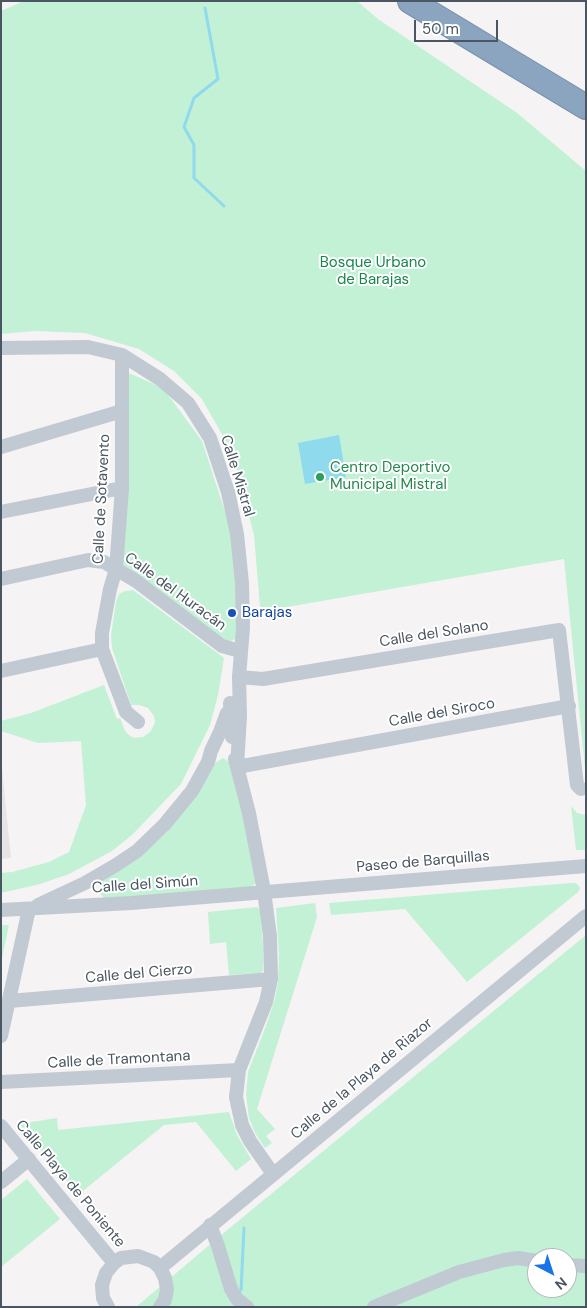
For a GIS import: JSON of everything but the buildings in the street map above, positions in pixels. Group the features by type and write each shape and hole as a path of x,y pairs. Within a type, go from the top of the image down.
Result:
{"highway":[{"path":"392,1 444,32 532,75"},
{"path":"410,1 586,107"}],"street":[{"name":"Calle Mistral","path":"1,348 88,347 122,355 160,379 188,403 210,438 228,492 237,534 243,612 239,677"},
{"name":"Calle de Sotavento","path":"122,355 122,488 116,569 110,589 102,633 102,649 126,712 138,722"},
{"path":"1,447 122,411"},
{"path":"1,512 122,488"},
{"name":"Calle del Huracán","path":"1,579 88,560 104,562 136,581 222,646 240,652"},
{"name":"Calle del Solano","path":"239,677 263,679 559,630 569,706"},
{"path":"1,671 102,649"},
{"path":"214,758 210,751 220,732 239,677"},
{"path":"237,767 240,716 239,677"},
{"path":"230,703 231,732 237,767 264,891 270,936 271,980 266,1002 239,1070 236,1096 242,1125 250,1141 273,1174"},
{"path":"569,706 577,785 580,789"},
{"name":"Calle del Siroco","path":"237,767 569,706"},
{"path":"1,1036 29,909 85,883 137,851 164,825 192,790 240,716"},
{"path":"214,758 232,756 237,767"},
{"name":"Paseo de Barquillas","path":"264,891 586,866"},
{"name":"Calle del Simún","path":"1,910 131,903 264,891"},
{"name":"Calle de la Playa de Riazor","path":"160,1268 586,916"},
{"name":"Calle del Cierzo","path":"10,1002 271,980"},
{"name":"Calle de Tramontana","path":"1,1082 239,1070"},
{"name":"Calle Playa de Poniente","path":"1,1126 114,1263"},
{"path":"1,1182 29,1159"},
{"path":"210,1225 230,1289 237,1299 247,1307"},
{"path":"108,1307 103,1298 102,1285 106,1273 121,1258 138,1256 146,1258 160,1268 165,1278 167,1289 165,1300 160,1307"},
{"path":"374,1307 459,1272 504,1260 518,1258 527,1259"}],"shaded area":[{"path":"1,758 11,858 1,859"}],"green space":[{"name":"Bosque Urbano de Barajas","path":"24,1 357,1 378,19 517,113 586,171 586,778 564,559 287,607 260,607 254,535 232,452 202,399 174,371 139,349 85,333 34,331 1,334 1,11"},
{"path":"122,370 163,388 202,441 233,536 239,606 237,638 227,643 116,569"},
{"path":"133,590 224,658 218,695 210,725 181,784 132,835 112,851 69,874 40,884 1,893 1,873 49,862 69,852 86,805 81,741 38,743 1,731 1,721 31,713 104,685 117,719 120,718 125,731 130,736 134,738 143,737 150,732 155,723 154,716 148,708 131,705 112,648 111,635 116,602 119,594"},
{"path":"223,758 230,763 247,832 257,881 254,885 250,887 105,899 98,891 100,882 143,853 166,833 198,793 215,763"},
{"path":"571,806 577,813 586,815 586,850 576,850"},
{"path":"576,883 579,886 580,889 577,893 467,982 405,909 331,915 329,903"},
{"path":"315,903 317,917 257,1109 275,1129 266,1136 272,1143 265,1148 255,1133 249,1118 246,1094 248,1072 267,1023 278,982 279,954 276,908"},
{"path":"257,907 260,910 263,970 261,973 229,975 226,942 210,944 208,912"},
{"path":"1,925 9,925 1,963"},
{"path":"586,935 586,1307 136,1307 220,1236"},
{"path":"229,1112 237,1135 251,1159 236,1171 196,1122 164,1125 78,1195 19,1124 57,1118 58,1130"},
{"path":"27,1179 60,1219 1,1267 1,1200"}],"water":[{"path":"339,435 346,477 305,484 298,443"}],"waterway":[{"path":"205,8 218,79 194,98 184,127 194,145 194,178 224,206"},
{"path":"241,1290 244,1228"}],"place":[{"name":"Centro Deportivo Municipal Mistral","path":"320,477"},
{"name":"Barajas","path":"232,613"}]}
